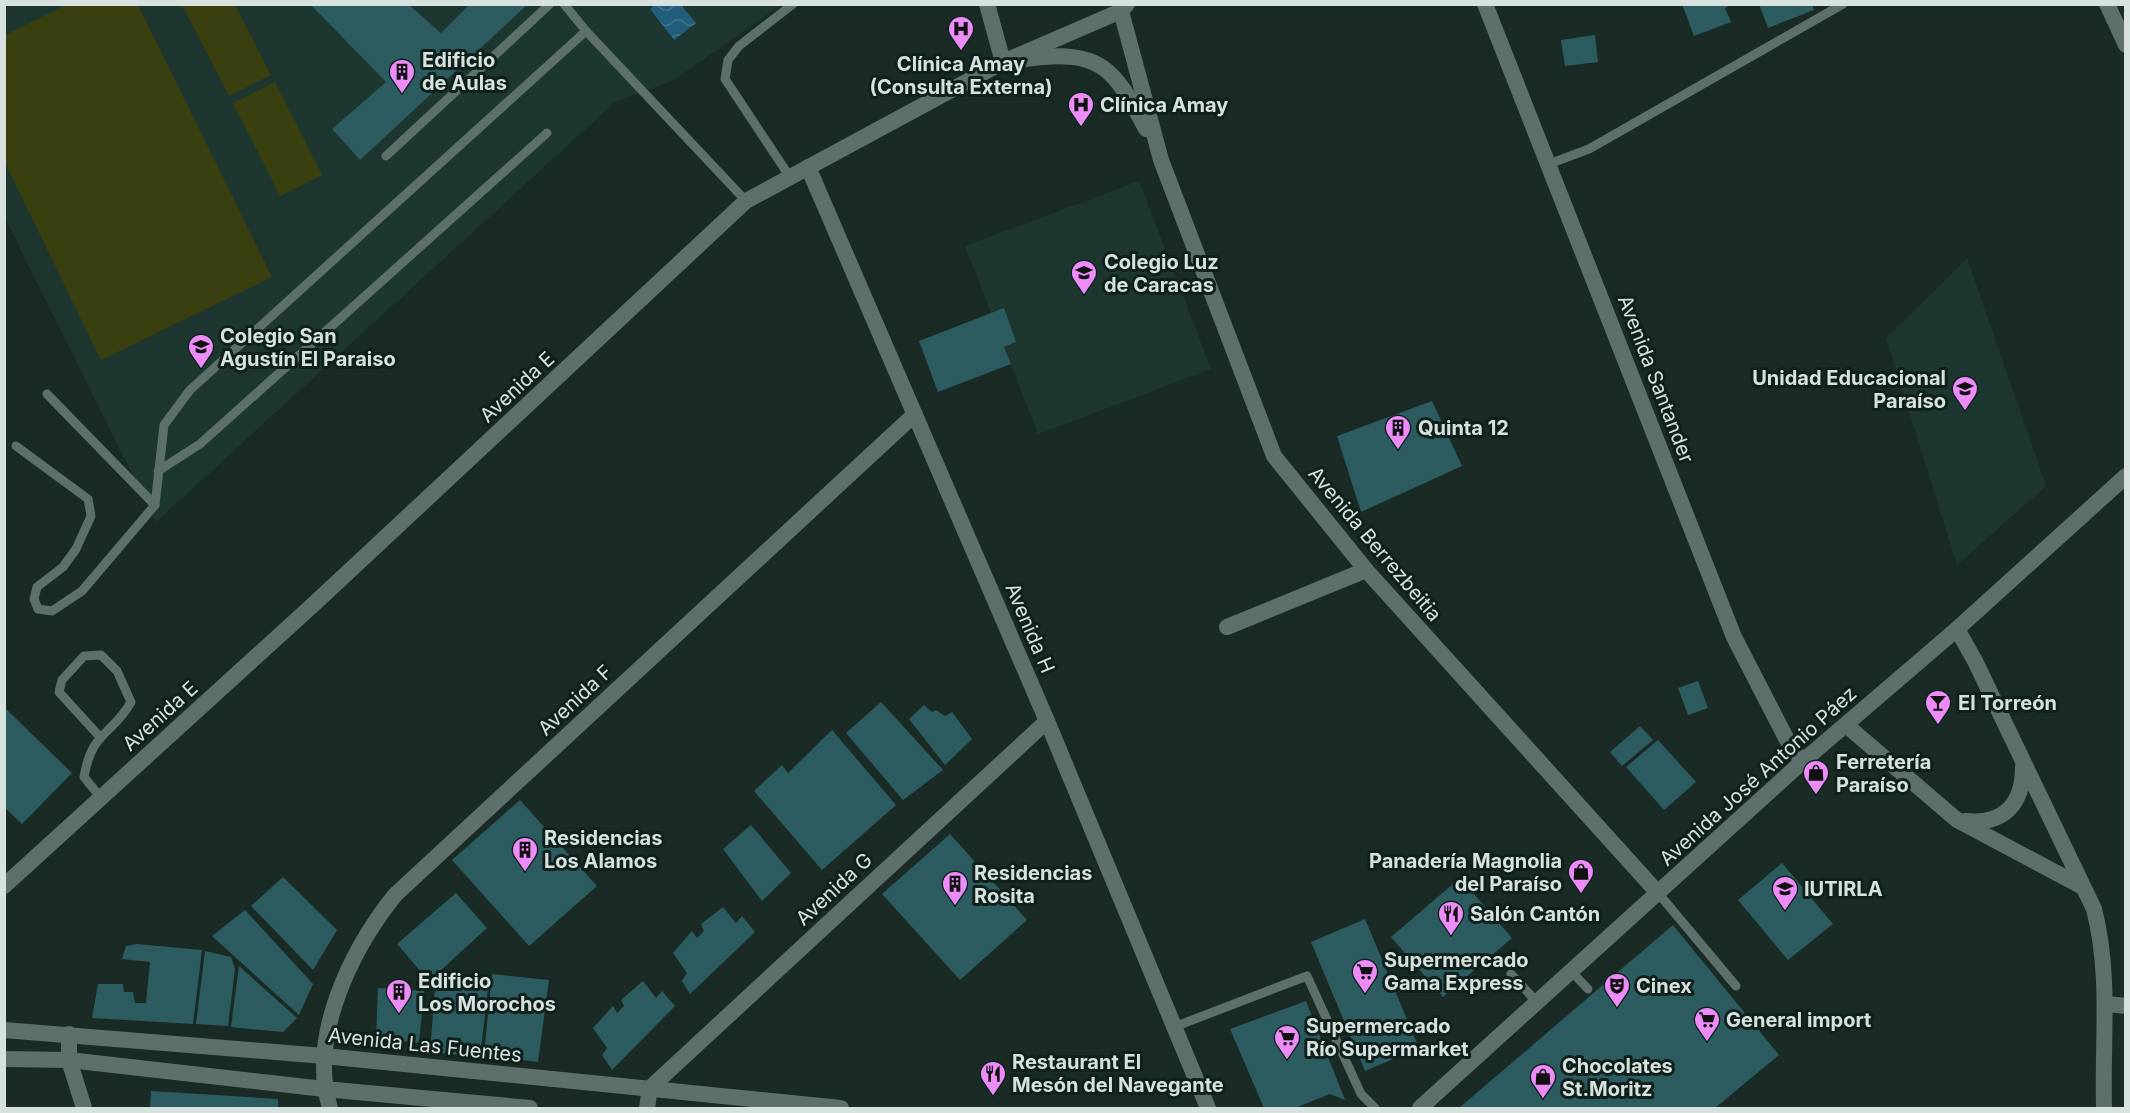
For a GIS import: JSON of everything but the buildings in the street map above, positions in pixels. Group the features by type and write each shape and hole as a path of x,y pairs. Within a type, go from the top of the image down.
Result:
{"street":[{"path":"987,4 1003,62"},
{"name":"Avenida Santander","path":"1485,4 1734,637 1786,738 1802,762"},
{"path":"2107,4 2126,45"},
{"name":"Avenida E","path":"4,886 315,603 746,201 1003,62 1124,8"},
{"name":"Avenida Berrezbeitia","path":"1124,8 1161,160"},
{"name":"Avenida Berrezbeitia","path":"1003,62 1055,55 1077,57 1096,63 1113,74 1126,90 1161,160 1274,456 1365,570 1658,893"},
{"name":"Avenida H","path":"808,167 1047,721 1208,1108"},
{"name":"Avenida F","path":"330,1108 324,1089 324,1056 347,970 374,920 395,895 915,414"},
{"name":"Avenida José Antonio Páez","path":"1420,1108 1569,970 1658,893 1802,762 1957,629 2126,476"},
{"path":"1227,627 1365,570"},
{"path":"1957,629 1975,661 2023,766 2094,909 2101,934 2107,1004 2104,1108"},
{"name":"Avenida G","path":"650,1088 1047,721"},
{"path":"1846,725 1957,820 2081,886"},
{"path":"1957,820 1983,823 2007,814 2023,783 2023,766"},
{"path":"2107,1004 2126,1006"},
{"name":"Avenida Las Fuentes","path":"7,1029 324,1056 841,1108"},
{"path":"69,1034 69,1060 84,1108"},
{"path":"4,1059 69,1060 324,1089 530,1108"},
{"path":"647,1108 650,1088"}],"lane":[{"path":"386,156 550,4"},
{"path":"564,4 586,31 746,201"},
{"path":"790,177 725,80 728,60 739,46 794,4"},
{"path":"1549,164 1589,149 1843,4"},
{"path":"16,446 82,491 88,499 91,516 76,549 63,567 37,587 34,599 38,609 52,611 82,591 155,505 164,425 190,390 586,31"},
{"path":"158,471 200,444 547,133"},
{"path":"47,394 155,505"},
{"path":"99,736 59,692 62,680 84,656 101,655 117,671 131,702 123,716 99,736 87,756 84,777 101,798"},
{"path":"1658,893 1736,986"},
{"path":"1569,970 1588,989"},
{"path":"1511,974 1536,1001"},
{"path":"1174,1027 1307,976 1361,1094 1375,1108"}],"shaded area":[{"name":"Colegio San Agustín El Paraiso","path":"5,5 781,5 674,80 614,103 156,522 5,218"},
{"name":"Colegio Luz de Caracas","path":"1139,181 1211,369 1038,434 965,246"},
{"name":"Unidad Educacional Paraíso","path":"1967,258 2046,486 1957,565 1886,338"}],"green space":[{"path":"69,4 138,5 272,277 101,360 5,163 5,35"},
{"path":"182,5 235,5 271,75 229,96"},
{"path":"275,82 322,175 280,196 233,103"}],"water":[{"path":"656,4 681,5 696,23 674,40 650,9"}],"place":[{"name":"Clínica Amay (Consulta Externa)","path":"961,52"},
{"name":"Edificio de Aulas","path":"402,95"},
{"name":"Clínica Amay","path":"1081,128"},
{"name":"Colegio Luz de Caracas","path":"1084,296"},
{"name":"Colegio San Agustín El Paraiso","path":"201,370"},
{"name":"Unidad Educacional Paraíso","path":"1965,412"},
{"name":"Quinta 12","path":"1398,451"},
{"name":"El Torreón","path":"1938,726"},
{"name":"Ferretería Paraíso","path":"1816,796"},
{"name":"Residencias Los Alamos","path":"525,873"},
{"name":"Panadería Magnolia del Paraíso","path":"1581,895"},
{"name":"Residencias Rosita","path":"955,907"},
{"name":"IUTIRLA","path":"1785,912"},
{"name":"Salón Cantón","path":"1451,937"},
{"name":"Supermercado Gama Express","path":"1365,995"},
{"name":"Cinex","path":"1617,1009"},
{"name":"Edificio Los Morochos","path":"399,1015"},
{"name":"General import","path":"1707,1043"},
{"name":"Supermercado Río Supermarket","path":"1287,1061"},
{"name":"Restaurant El Mesón del Navegante","path":"993,1097"},
{"name":"Chocolates St.Moritz","path":"1543,1100"}]}
